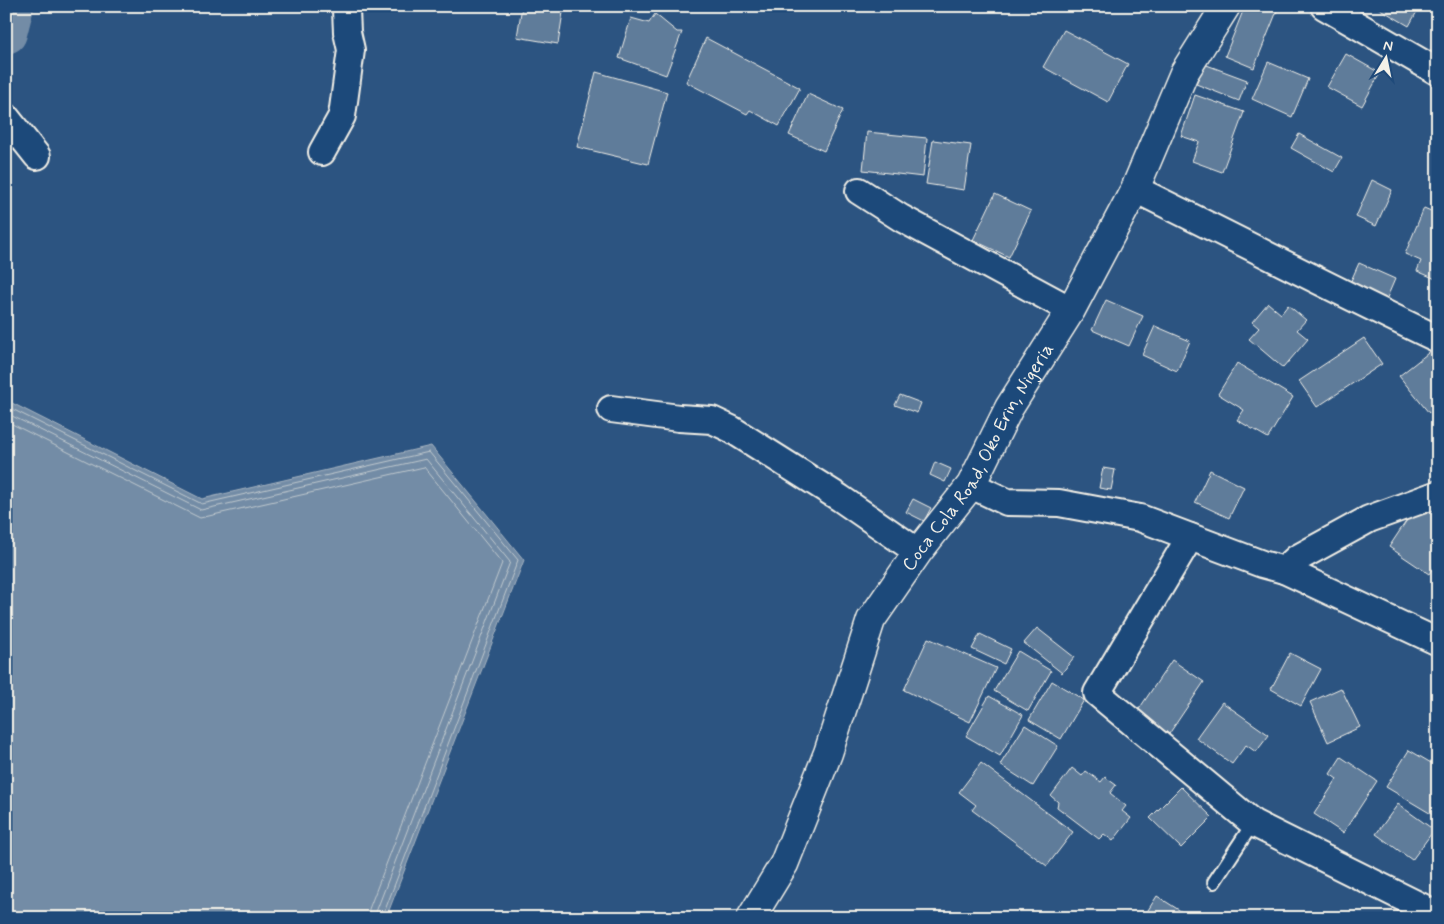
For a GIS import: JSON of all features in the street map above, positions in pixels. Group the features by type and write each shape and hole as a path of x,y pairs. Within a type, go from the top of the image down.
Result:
{"street":[{"path":"322,152 342,116 351,50 347,32 347,6"},
{"name":"Coca Cola Road, Oko Erin, Nigeria","path":"751,918 784,864 828,753 872,620 918,552 971,486 1009,408 1071,310 1135,189 1184,73 1226,6"},
{"path":"1324,6 1438,72"},
{"path":"6,117 37,156"},
{"path":"1135,189 1438,339"},
{"path":"859,191 901,218 1071,310"},
{"path":"611,409 679,418 712,420 731,429 840,498 918,552"},
{"path":"971,486 1007,502 1058,503 1140,518 1262,564 1284,570 1438,642"},
{"path":"1284,570 1296,559 1369,519 1438,494"},
{"path":"1190,536 1097,693 1253,824 1438,915"}],"lane":[{"path":"1214,882 1253,824"}],"water":[{"path":"6,400 202,499 431,446 524,560 386,918 6,918"}],"building":[{"path":"522,6 564,6 558,44 517,37"},
{"path":"1245,6 1279,6 1254,68 1225,56"},
{"path":"1375,6 1420,6 1409,26"},
{"path":"655,14 677,32 682,32 666,75 619,58 631,18 649,23"},
{"path":"1064,30 1128,64 1108,102 1043,67"},
{"path":"706,38 800,88 779,126 750,110 747,114 686,82"},
{"path":"1346,54 1380,73 1362,106 1327,87"},
{"path":"1268,62 1308,79 1292,117 1252,99"},
{"path":"1204,64 1247,80 1239,101 1196,84"},
{"path":"596,72 667,92 648,164 577,147"},
{"path":"808,94 843,110 824,151 789,135"},
{"path":"1195,95 1244,112 1222,172 1192,161 1199,142 1181,136"},
{"path":"867,132 927,138 923,177 863,170"},
{"path":"1299,134 1342,158 1334,172 1291,148"},
{"path":"933,140 971,145 964,190 926,184"},
{"path":"1372,180 1392,190 1376,226 1356,217"},
{"path":"995,194 1031,211 1009,257 973,240"},
{"path":"1424,208 1438,214 1438,280 1417,271 1421,261 1405,254"},
{"path":"1359,263 1395,279 1386,300 1350,283"},
{"path":"1106,300 1143,316 1129,346 1092,330"},
{"path":"1268,303 1281,314 1288,305 1306,320 1297,330 1308,339 1283,368 1249,339 1259,328 1252,322"},
{"path":"1155,326 1190,341 1177,371 1142,355"},
{"path":"1364,338 1382,364 1317,407 1299,381"},
{"path":"1432,350 1438,357 1438,406 1429,413 1399,376"},
{"path":"1237,363 1293,397 1268,438 1237,420 1244,410 1218,394"},
{"path":"900,395 921,403 917,413 895,405"},
{"path":"935,462 951,469 945,482 930,475"},
{"path":"1103,468 1115,470 1111,490 1099,488"},
{"path":"1210,470 1244,487 1229,518 1195,502"},
{"path":"913,499 931,508 924,521 906,512"},
{"path":"1419,502 1438,514 1438,561 1429,574 1389,547"},
{"path":"1037,628 1074,657 1062,673 1024,643"},
{"path":"980,634 1011,649 1004,664 972,649"},
{"path":"928,638 996,668 970,722 904,690"},
{"path":"1018,651 1051,671 1028,711 994,691"},
{"path":"1290,653 1321,669 1301,706 1271,689"},
{"path":"1172,660 1204,682 1169,734 1137,712"},
{"path":"1052,681 1084,700 1061,739 1029,720"},
{"path":"1341,688 1360,727 1328,742 1310,702"},
{"path":"989,696 1023,715 1000,756 966,736"},
{"path":"1222,702 1269,735 1256,752 1246,745 1232,764 1196,738"},
{"path":"1025,725 1058,746 1033,786 1000,765"},
{"path":"1409,750 1438,767 1438,818 1386,787"},
{"path":"1341,757 1377,781 1343,833 1314,814 1337,779 1330,774"},
{"path":"981,763 1073,832 1047,866 972,810 976,805 959,792"},
{"path":"1072,768 1082,776 1086,771 1101,782 1105,777 1116,785 1110,793 1126,806 1122,811 1131,818 1113,841 1104,834 1099,839 1057,807 1058,802 1051,796"},
{"path":"1181,787 1212,817 1181,848 1150,818"},
{"path":"1398,804 1434,830 1412,860 1376,834"},
{"path":"1157,896 1190,917 1190,918 1143,918"}],"waterway":[{"path":"6,33 13,6"}]}
